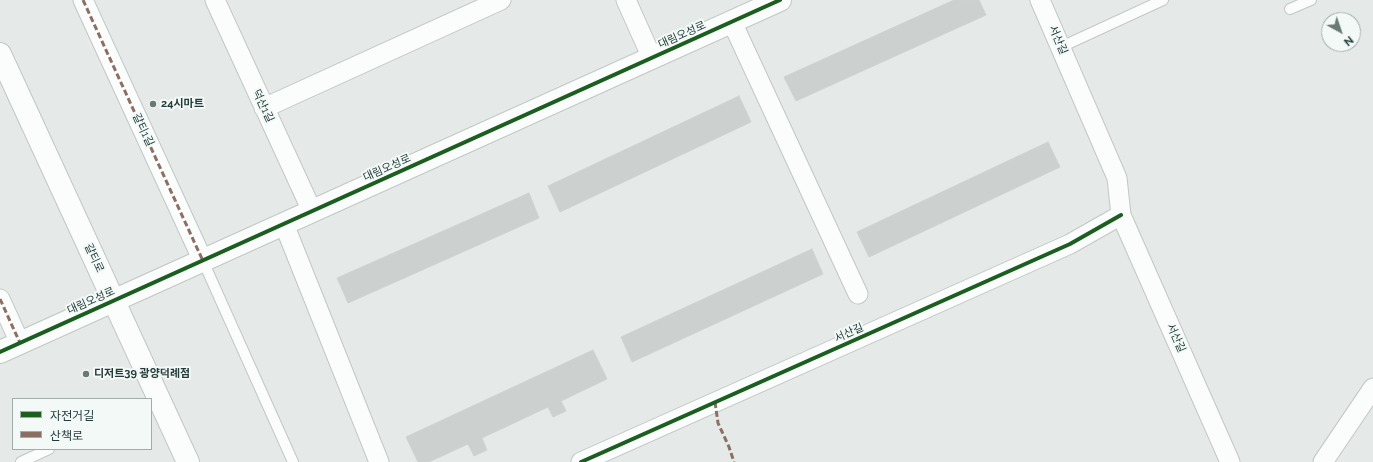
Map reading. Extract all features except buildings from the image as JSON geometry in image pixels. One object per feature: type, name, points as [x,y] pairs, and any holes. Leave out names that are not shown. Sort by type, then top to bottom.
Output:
[{"type":"street","name":"갈티1길","points":[[83,0],[202,261]]},
{"type":"street","name":"덕산1길","points":[[216,0],[312,211]]},
{"type":"street","points":[[264,108],[501,0]]},
{"type":"street","points":[[626,0],[652,58]]},
{"type":"street","name":"대림오성로","points":[[0,352],[780,0]]},
{"type":"street","name":"서산길","points":[[1040,0],[1117,178],[1121,215],[1230,462]]},
{"type":"street","points":[[732,22],[858,294]]},
{"type":"street","name":"갈티로","points":[[0,54],[114,301],[155,401],[188,462]]},
{"type":"street","name":"서산길","points":[[581,462],[1070,244],[1121,215]]},
{"type":"street","points":[[284,224],[379,462]]},
{"type":"street","points":[[0,298],[20,343]]},
{"type":"street","points":[[1323,462],[1373,388]]},
{"type":"lane","points":[[1061,47],[1163,0]]},
{"type":"lane","points":[[1290,9],[1311,0]]},
{"type":"lane","points":[[202,261],[292,462]]},
{"type":"lane","points":[[21,462],[47,450]]},
{"type":"marked path","points":[[83,0],[203,261]]},
{"type":"marked path","points":[[0,299],[20,343]]},
{"type":"marked path","points":[[715,402],[718,423],[734,462]]},
{"type":"cycle path","points":[[0,352],[780,0]]},
{"type":"cycle path","points":[[581,462],[1070,244],[1121,215]]},
{"type":"place","name":"24시마트","points":[[153,104]]},
{"type":"place","name":"디저트39 광양덕례점","points":[[86,374]]}]
